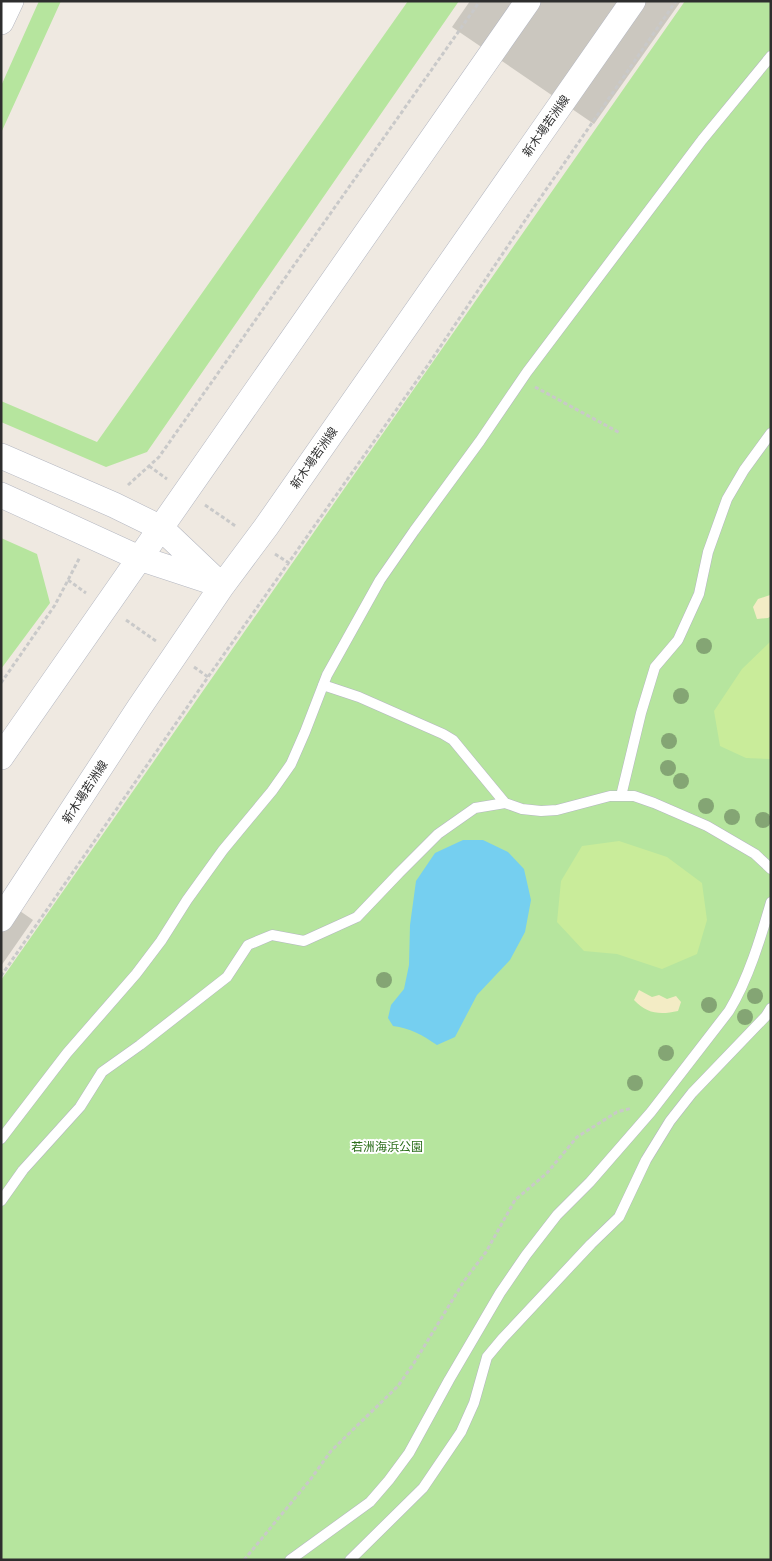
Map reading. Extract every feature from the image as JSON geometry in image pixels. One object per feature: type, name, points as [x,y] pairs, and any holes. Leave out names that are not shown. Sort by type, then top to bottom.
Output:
[{"type":"street","points":[[1,757],[528,1]]},
{"type":"street","name":"新木場若洲線","points":[[1,919],[222,586],[256,541],[633,1]]},
{"type":"street","points":[[1,456],[161,528],[222,586]]},
{"type":"street","points":[[1,495],[139,558],[222,586]]},
{"type":"lane","points":[[1,1139],[67,1053],[136,974],[161,941],[187,900],[223,850],[272,791],[291,764],[306,732],[327,675],[380,580],[522,380],[702,140],[771,56]]},
{"type":"lane","points":[[621,796],[641,713],[655,667],[678,640],[699,594],[708,552],[727,499],[744,470],[771,433]]},
{"type":"lane","points":[[323,686],[359,697],[453,740],[505,803]]},
{"type":"lane","points":[[1,1201],[23,1170],[80,1106],[102,1072],[227,978],[248,945],[272,935],[304,941],[358,917],[438,834],[475,808],[505,803],[522,809],[557,810],[610,796],[634,796],[707,826],[756,854],[771,869]]},
{"type":"lane","points":[[290,1560],[370,1502],[409,1453],[495,1301],[526,1255],[557,1216],[590,1182],[650,1112],[729,1011],[739,994],[771,902]]},
{"type":"lane","points":[[350,1560],[423,1488],[461,1432],[474,1403],[487,1357],[591,1244],[619,1217],[646,1160],[670,1120],[692,1093],[766,1016],[771,1008]]},
{"type":"path","points":[[126,488],[159,457],[480,1]]},
{"type":"path","points":[[1,976],[208,677],[430,362],[676,1]]},
{"type":"path","points":[[522,380],[620,433]]},
{"type":"path","points":[[149,466],[289,563]]},
{"type":"path","points":[[1,683],[56,605],[77,561]]},
{"type":"path","points":[[68,580],[208,677]]},
{"type":"path","points":[[244,1560],[289,1507],[331,1451],[398,1386],[464,1281],[486,1252],[514,1200],[547,1173],[577,1137],[617,1112],[633,1107]]},
{"type":"green space","points":[[39,1],[61,1],[1,133],[1,86]]},
{"type":"green space","points":[[408,1],[459,1],[147,452],[106,467],[1,422],[1,401],[97,442]]},
{"type":"green space","name":"若洲海浜公園","points":[[685,1],[771,1],[771,1560],[1,1560],[1,980]]},
{"type":"green space","points":[[1,538],[37,554],[50,603],[1,669]]},
{"type":"green space","points":[[771,641],[771,759],[746,758],[720,746],[714,711],[742,669]]},
{"type":"green space","points":[[619,841],[667,857],[702,883],[707,920],[697,954],[662,969],[617,954],[584,951],[557,922],[561,881],[582,846]]},
{"type":"sand","points":[[771,584],[771,616],[757,619],[753,607],[758,599],[770,595]]},
{"type":"sand","points":[[639,990],[652,997],[659,995],[667,999],[676,996],[681,1002],[678,1011],[660,1013],[649,1011],[634,1000]]},
{"type":"water","points":[[463,840],[483,840],[508,852],[524,869],[531,900],[525,932],[510,960],[477,995],[455,1037],[437,1045],[416,1032],[393,1026],[388,1018],[391,1005],[404,989],[409,965],[410,925],[416,881],[435,853]]},
{"type":"building","points":[[470,1],[681,1],[594,124],[452,27]]},
{"type":"building","points":[[1,898],[33,920],[1,966]]}]
